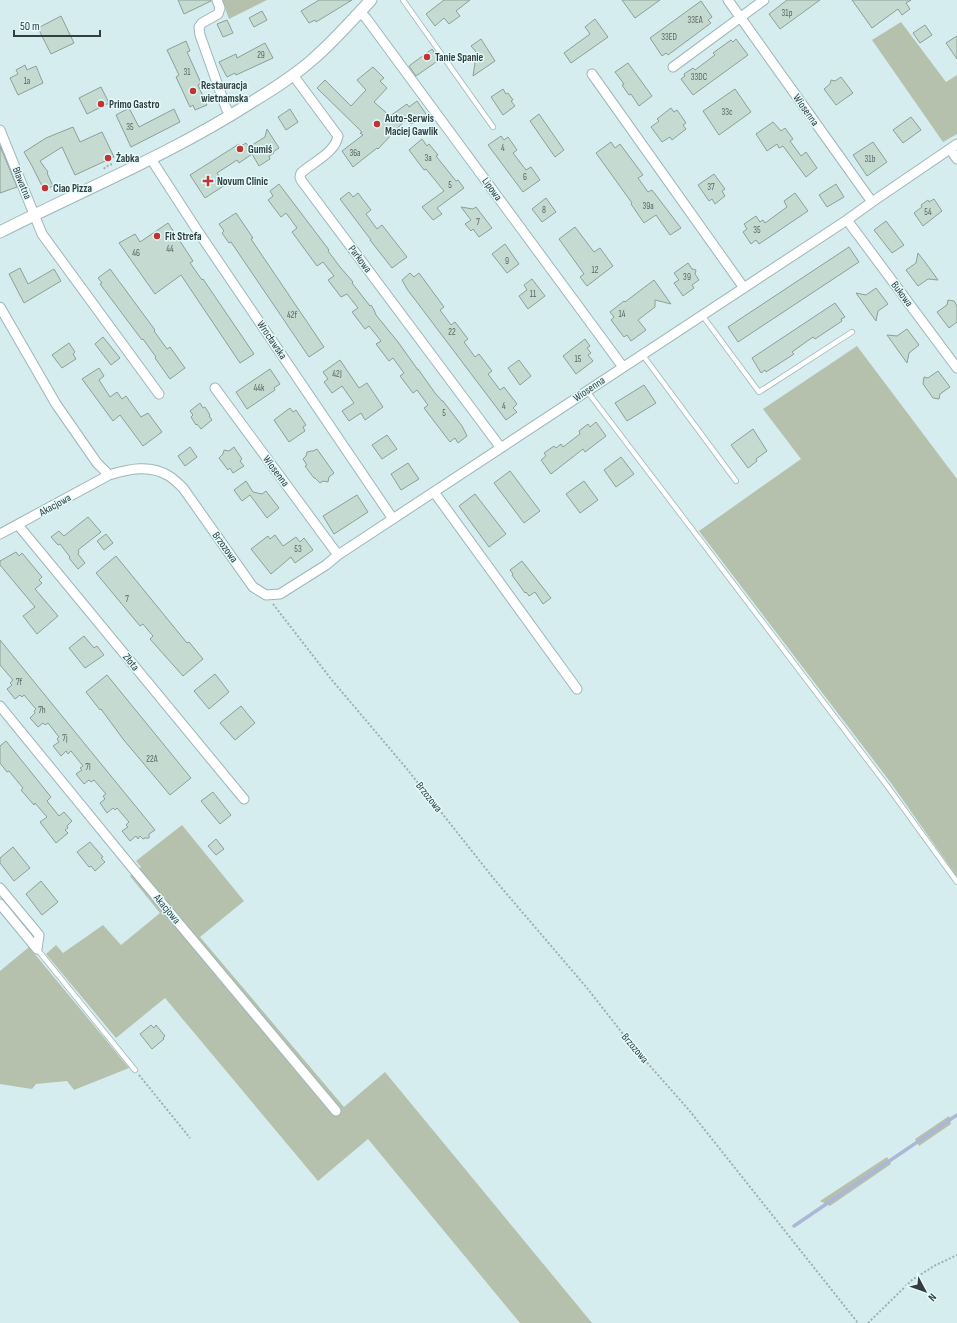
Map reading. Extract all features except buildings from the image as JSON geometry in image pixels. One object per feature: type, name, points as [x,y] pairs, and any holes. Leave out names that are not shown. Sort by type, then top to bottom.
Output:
[{"type":"street","points":[[217,0],[220,8],[218,14],[202,22],[199,27],[200,35],[226,108],[231,116]]},
{"type":"street","points":[[0,232],[151,159],[231,116],[293,75],[311,61],[371,0]]},
{"type":"street","name":"Wiosenna","points":[[728,0],[872,202]]},
{"type":"street","points":[[673,67],[764,0]]},
{"type":"street","name":"Lipowa","points":[[360,12],[623,367]]},
{"type":"street","points":[[592,74],[744,288]]},
{"type":"street","name":"Parkowa","points":[[293,75],[338,136],[337,143],[332,148],[301,173],[301,180],[501,448]]},
{"type":"street","name":"Bławatna","points":[[0,130],[34,215]]},
{"type":"street","points":[[953,146],[957,159]]},
{"type":"street","name":"Wiosenna","points":[[266,596],[280,594],[326,565],[338,555],[642,354],[848,220],[953,146]]},
{"type":"street","name":"Wrocławska","points":[[151,159],[197,230],[393,520]]},
{"type":"street","points":[[34,215],[42,234],[159,394]]},
{"type":"street","name":"Bukowa","points":[[848,220],[957,368]]},
{"type":"street","points":[[0,307],[56,404],[97,463],[109,475]]},
{"type":"street","name":"Wiosenna","points":[[215,388],[338,555]]},
{"type":"street","name":"Brzozowa","points":[[109,475],[128,469],[142,468],[159,471],[170,476],[183,488],[253,587],[266,596]]},
{"type":"street","name":"Akacjowa","points":[[0,534],[109,475]]},
{"type":"street","points":[[434,492],[577,689]]},
{"type":"street","name":"Złota","points":[[18,525],[244,799]]},
{"type":"street","name":"Akacjowa","points":[[0,706],[130,865],[336,1111]]},
{"type":"street","points":[[0,888],[39,934],[37,949]]},
{"type":"street","points":[[0,904],[37,949]]},
{"type":"lane","points":[[403,0],[493,126]]},
{"type":"lane","points":[[702,315],[759,392],[852,332]]},
{"type":"lane","points":[[642,354],[736,481]]},
{"type":"lane","points":[[587,391],[888,787],[957,882]]},
{"type":"lane","points":[[37,949],[135,1070]]},
{"type":"path","points":[[102,172],[105,167],[112,164]]},
{"type":"path","name":"Brzozowa","points":[[266,596],[331,679],[407,769],[494,879],[587,988],[634,1048],[689,1110],[858,1323]]},
{"type":"path","points":[[135,1070],[190,1138]]},
{"type":"path","points":[[868,1323],[912,1280],[934,1266],[957,1255]]},
{"type":"green space","points":[[222,0],[267,0],[229,19]]},
{"type":"green space","points":[[901,22],[946,82],[957,75],[957,134],[943,142],[872,40]]},
{"type":"green space","points":[[857,346],[957,479],[957,877],[891,783],[699,531],[801,459],[763,409]]},
{"type":"green space","points":[[182,825],[244,901],[200,937],[344,1107],[385,1072],[592,1323],[520,1323],[368,1139],[318,1181],[165,998],[116,1038],[46,954],[56,945],[63,953],[103,925],[121,945],[160,913],[130,876],[141,867],[136,861]]},
{"type":"green space","points":[[29,947],[129,1068],[74,1090],[67,1081],[36,1084],[32,1089],[0,1084],[0,971]]},
{"type":"green space","points":[[949,1116],[951,1124],[919,1146],[915,1139]]},
{"type":"green space","points":[[887,1157],[891,1164],[830,1206],[820,1201]]},
{"type":"waterway","points":[[794,1226],[957,1115]]},
{"type":"place","name":"Tanie Spanie","points":[[427,57]]},
{"type":"place","name":"Restauracja wietnamska","points":[[193,91]]},
{"type":"place","name":"Primo Gastro","points":[[101,104]]},
{"type":"place","name":"Auto-Serwis Maciej Gawlik","points":[[377,124]]},
{"type":"place","name":"Gumiś","points":[[240,149]]},
{"type":"place","name":"Żabka","points":[[108,158]]},
{"type":"place","name":"Novum Clinic","points":[[208,181]]},
{"type":"place","name":"Ciao Pizza","points":[[45,188]]},
{"type":"place","name":"Fit Strefa","points":[[157,236]]}]
